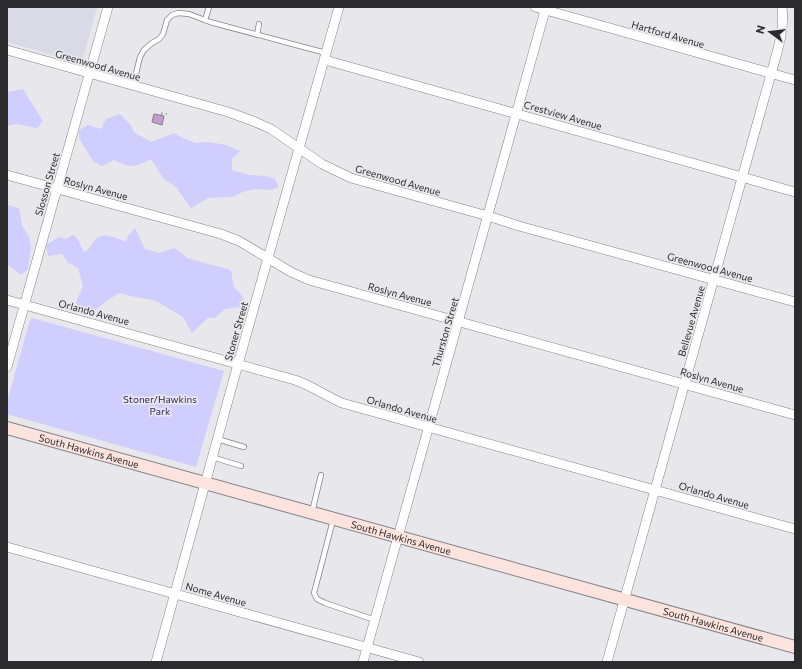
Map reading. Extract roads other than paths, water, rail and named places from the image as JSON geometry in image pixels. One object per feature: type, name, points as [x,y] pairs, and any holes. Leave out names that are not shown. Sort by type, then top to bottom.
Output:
[{"type":"street","name":"Slosson Street","points":[[7,368],[108,7]]},
{"type":"street","name":"Stoner Street","points":[[156,662],[217,439],[339,7]]},
{"type":"street","name":"Hartford Avenue","points":[[535,7],[546,8],[577,20],[795,80]]},
{"type":"street","name":"Bellevue Avenue","points":[[607,662],[771,74],[781,36],[782,7]]},
{"type":"street","name":"Thurston Street","points":[[363,662],[546,8]]},
{"type":"street","name":"Greenwood Avenue","points":[[7,50],[228,112],[253,121],[271,129],[322,164],[351,178],[795,302]]},
{"type":"street","name":"Crestview Avenue","points":[[326,57],[517,114],[795,192]]},
{"type":"street","name":"Roslyn Avenue","points":[[7,175],[221,234],[240,241],[291,272],[309,280],[795,415]]},
{"type":"street","name":"Orlando Avenue","points":[[7,300],[295,380],[307,384],[330,398],[342,403],[795,530]]},
{"type":"street","name":"South Hawkins Avenue","points":[[7,428],[397,538],[795,647]]},
{"type":"street","name":"Nome Avenue","points":[[7,547],[419,662]]},
{"type":"lane","points":[[205,20],[209,7]]},
{"type":"lane","points":[[133,86],[140,57],[144,50],[159,39],[163,34],[167,20],[172,15],[178,13],[189,14],[326,57]]},
{"type":"lane","points":[[257,35],[259,24]]},
{"type":"lane","points":[[217,439],[244,447]]},
{"type":"lane","points":[[212,457],[241,466]]},
{"type":"lane","points":[[312,514],[320,475]]},
{"type":"lane","points":[[333,520],[314,593],[317,599],[325,603],[375,620]]},
{"type":"park label","name":"Stoner/Hawkins Park","points":[[160,404]]}]
